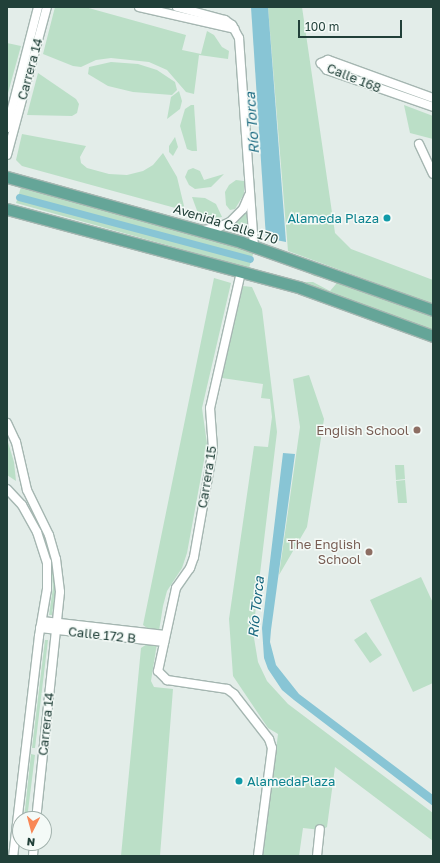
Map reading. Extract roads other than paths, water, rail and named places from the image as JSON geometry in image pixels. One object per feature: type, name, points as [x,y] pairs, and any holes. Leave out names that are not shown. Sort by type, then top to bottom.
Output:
[{"type":"main road","name":"Avenida Calle 170","points":[[7,177],[202,230],[433,310]]},
{"type":"main road","points":[[7,208],[318,293],[433,336]]},
{"type":"street","name":"Carrera 14","points":[[7,128],[38,7]]},
{"type":"street","name":"Carrera 14","points":[[7,155],[47,7]]},
{"type":"street","points":[[139,7],[235,29]]},
{"type":"street","points":[[177,7],[221,18],[235,29],[240,41],[254,247]]},
{"type":"street","name":"Calle 168","points":[[433,98],[328,60],[321,63],[327,70],[433,107]]},
{"type":"street","points":[[418,144],[433,174]]},
{"type":"street","points":[[202,230],[217,228],[235,218],[246,204],[251,186]]},
{"type":"street","name":"Carrera 15","points":[[241,272],[210,408],[213,449],[194,558],[190,568],[176,588],[158,671],[162,677],[227,689],[234,694],[269,740],[272,748],[258,856]]},
{"type":"street","points":[[7,423],[16,442],[27,490],[27,513]]},
{"type":"street","points":[[7,489],[27,513],[38,532],[47,562],[47,589],[41,624],[13,856]]},
{"type":"street","name":"Carrera 14","points":[[27,490],[50,535],[56,559],[60,592],[37,811]]},
{"type":"street","name":"Calle 172 B","points":[[41,624],[164,638]]},
{"type":"street","points":[[317,856],[320,829]]},
{"type":"water","points":[[251,7],[268,7],[286,242],[266,238]]},
{"type":"water","points":[[283,453],[295,454],[271,630],[270,642],[276,665],[299,694],[433,795],[433,806],[294,700],[282,690],[268,669],[264,658],[262,628]]},
{"type":"waterway","points":[[19,197],[250,259]]},
{"type":"place","name":"Alameda Plaza","points":[[387,218]]},
{"type":"place","name":"English School","points":[[417,430]]},
{"type":"place","name":"The English School","points":[[369,552]]},
{"type":"place","name":"AlamedaPlaza","points":[[239,781]]},
{"type":"water label","name":"Río Torca","points":[[252,123]]},
{"type":"water label","name":"Río Torca","points":[[256,607]]}]
